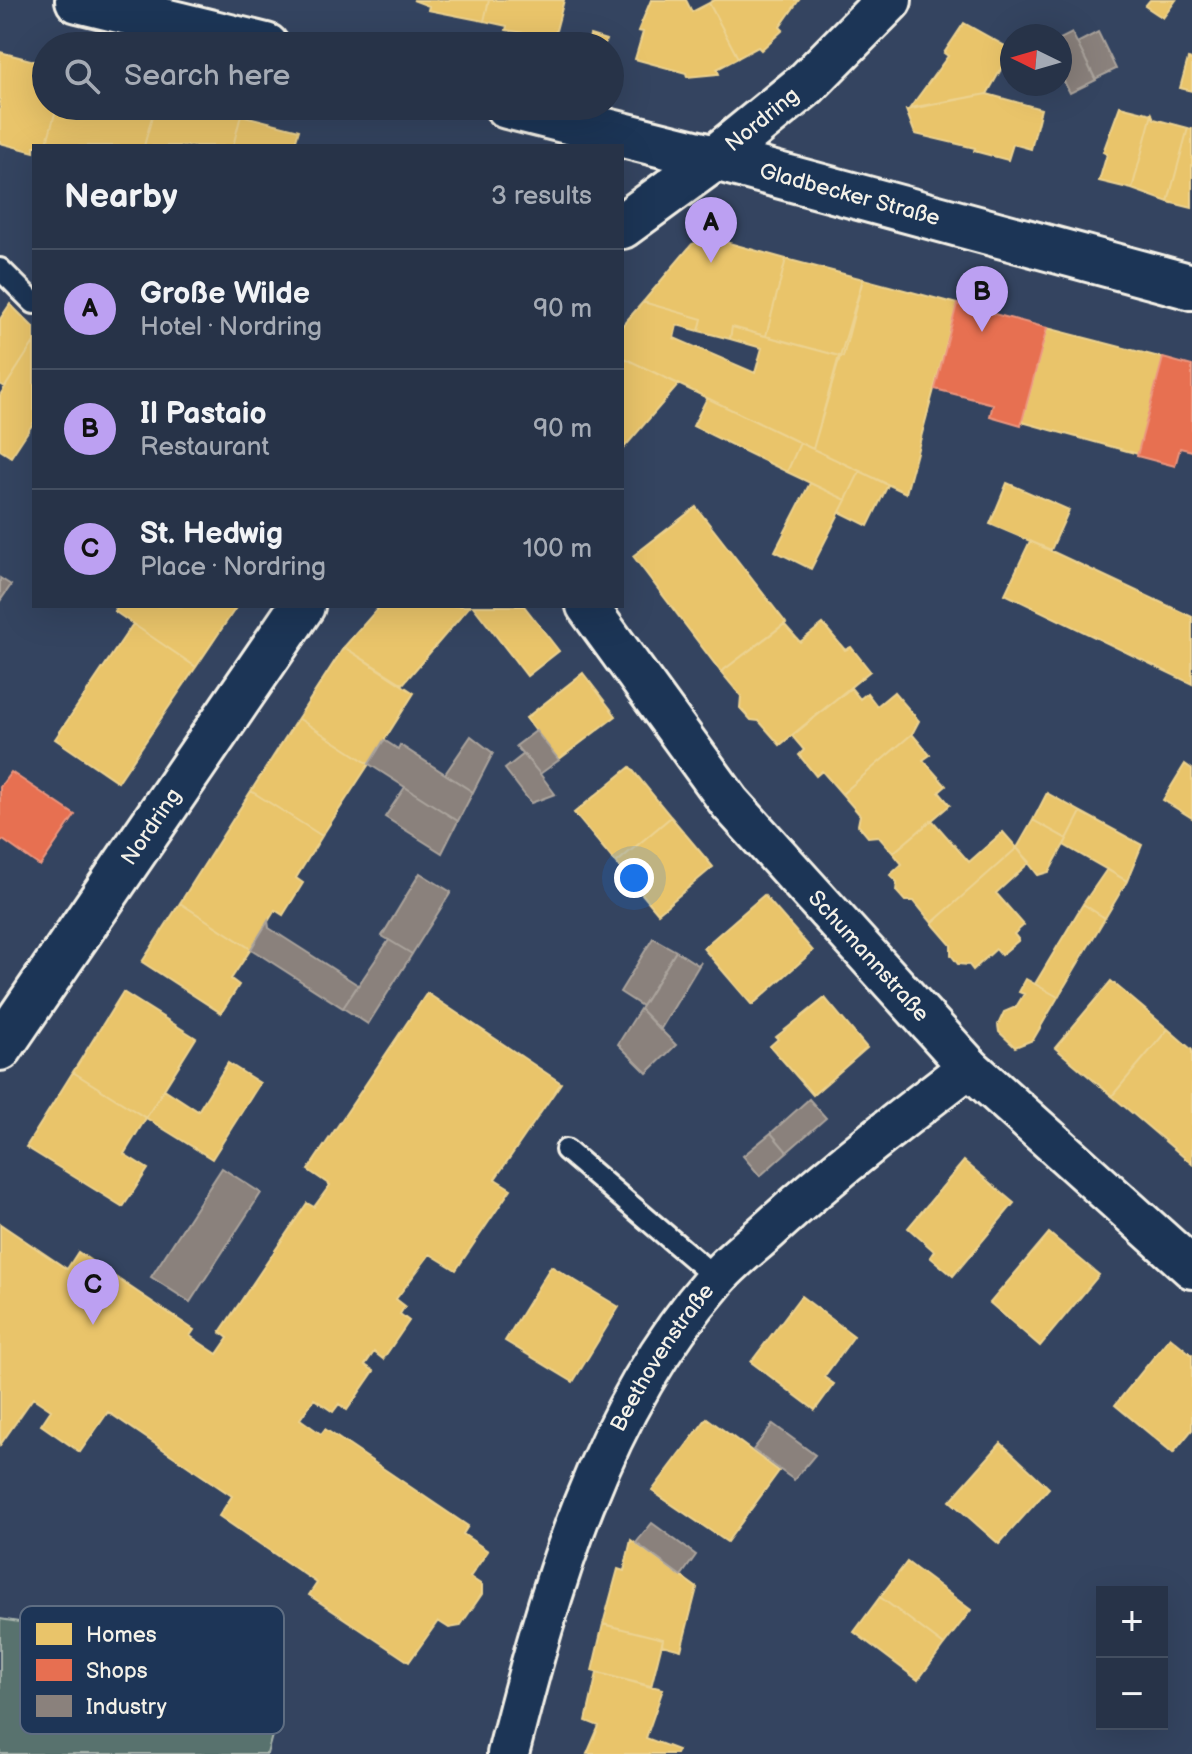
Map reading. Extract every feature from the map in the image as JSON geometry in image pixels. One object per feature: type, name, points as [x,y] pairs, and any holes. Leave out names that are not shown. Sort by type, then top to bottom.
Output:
[{"type":"main road","points":[[78,0],[209,32]]},
{"type":"main road","name":"Nordring","points":[[624,225],[715,158],[807,83],[889,0]]},
{"type":"main road","name":"Gladbecker Straße","points":[[563,120],[1192,287]]},
{"type":"main road","name":"Nordring","points":[[1,1043],[301,608]]},
{"type":"street","name":"Schumannstraße","points":[[588,608],[730,803],[969,1067],[1192,1268]]},
{"type":"street","name":"Beethovenstraße","points":[[508,1754],[582,1504],[625,1408],[670,1335],[716,1278],[839,1166],[969,1067]]},
{"type":"lane","points":[[0,269],[32,301]]},
{"type":"lane","points":[[566,1150],[716,1278]]},
{"type":"green space","points":[[0,1619],[20,1622],[20,1734],[272,1734],[267,1754],[0,1754]]},
{"type":"building: Homes","points":[[413,0],[489,0],[484,21],[428,10],[429,6]]},
{"type":"building: Homes","points":[[489,0],[564,0],[556,32],[518,32],[484,21]]},
{"type":"building: Homes","points":[[651,0],[686,0],[692,12],[709,3],[738,58],[717,69],[719,74],[687,77],[686,73],[635,59],[643,32],[638,31]]},
{"type":"building: Homes","points":[[714,0],[799,0],[780,27],[783,30],[761,50],[758,47],[738,58],[709,3]]},
{"type":"building: Homes","points":[[1150,0],[1176,0],[1163,18],[1145,6]]},
{"type":"building: Homes","points":[[964,23],[1000,43],[1000,71],[987,94],[910,108],[948,56],[944,53]]},
{"type":"building: Homes","points":[[0,52],[32,60],[32,120],[53,120],[47,144],[32,144],[32,151],[0,143]]},
{"type":"building: Homes","points":[[1188,59],[1192,60],[1192,91],[1180,88]]},
{"type":"building: Homes","points":[[987,94],[1041,109],[1031,149],[1013,144],[1008,160],[974,151],[975,148],[915,134],[906,110]]},
{"type":"building: Homes","points":[[1120,106],[1152,114],[1132,189],[1099,181],[1107,154],[1103,152]]},
{"type":"building: Homes","points":[[1152,114],[1154,119],[1188,128],[1168,202],[1132,189]]},
{"type":"building: Homes","points":[[53,120],[151,120],[145,144],[47,144]]},
{"type":"building: Homes","points":[[151,120],[240,120],[234,144],[145,144]]},
{"type":"building: Homes","points":[[240,120],[260,120],[299,130],[295,144],[234,144]]},
{"type":"building: Homes","points":[[1188,128],[1192,129],[1192,208],[1168,202]]},
{"type":"building: Homes","points":[[711,238],[786,259],[766,336],[732,327],[730,339],[699,331],[702,319],[643,302],[692,244]]},
{"type":"building: Homes","points":[[786,259],[863,279],[843,357],[766,336]]},
{"type":"building: Homes","points":[[863,279],[957,304],[906,493],[813,449]]},
{"type":"building: Homes","points":[[643,302],[702,319],[699,331],[677,325],[674,338],[755,373],[762,348],[730,339],[732,327],[839,356],[813,449],[624,358],[624,324]]},
{"type":"building: Homes","points":[[10,304],[32,326],[32,345],[5,387],[0,384],[0,319]]},
{"type":"building: Homes","points":[[1047,328],[1163,358],[1138,454],[1022,422]]},
{"type":"building: Homes","points":[[32,345],[32,425],[11,457],[0,450],[0,395]]},
{"type":"building: Homes","points":[[624,358],[679,384],[624,448]]},
{"type":"building: Homes","points":[[707,398],[800,443],[787,472],[693,426]]},
{"type":"building: Homes","points":[[800,443],[860,471],[846,500],[787,472]]},
{"type":"building: Homes","points":[[860,471],[888,485],[868,526],[840,512]]},
{"type":"building: Homes","points":[[810,483],[846,500],[811,569],[775,551]]},
{"type":"building: Homes","points":[[1007,483],[1069,510],[1051,550],[990,524]]},
{"type":"building: Homes","points":[[696,507],[786,623],[721,672],[633,556]]},
{"type":"building: Homes","points":[[1030,541],[1192,617],[1192,684],[1005,594]]},
{"type":"building: Homes","points":[[116,608],[236,608],[196,667],[114,611]]},
{"type":"building: Homes","points":[[378,608],[468,608],[403,684],[344,647]]},
{"type":"building: Homes","points":[[475,608],[526,608],[559,651],[527,676]]},
{"type":"building: Homes","points":[[133,624],[196,667],[118,782],[55,739]]},
{"type":"building: Homes","points":[[784,624],[800,642],[823,624],[845,650],[851,647],[870,671],[780,745],[759,721],[751,720],[740,708],[741,696],[721,672]]},
{"type":"building: Homes","points":[[344,647],[414,693],[369,764],[298,718]]},
{"type":"building: Homes","points":[[583,673],[616,716],[558,760],[526,718]]},
{"type":"building: Homes","points":[[851,688],[860,699],[867,693],[877,706],[894,692],[919,721],[912,734],[842,794],[822,771],[816,776],[799,755],[804,750],[792,736]]},
{"type":"building: Homes","points":[[298,718],[369,764],[322,836],[251,791]]},
{"type":"building: Homes","points":[[912,734],[930,755],[923,760],[946,786],[939,792],[950,805],[893,853],[878,836],[868,837],[858,825],[860,815],[842,794]]},
{"type":"building: Homes","points":[[1185,764],[1192,769],[1192,818],[1163,800]]},
{"type":"building: Homes","points":[[630,767],[671,817],[616,863],[574,813]]},
{"type":"building: Homes","points":[[251,791],[322,836],[296,878],[303,883],[283,915],[275,910],[251,949],[180,903]]},
{"type":"building: Homes","points":[[1047,793],[1081,812],[1067,839],[1033,820]]},
{"type":"building: Homes","points":[[1081,812],[1142,845],[1127,881],[1064,845]]},
{"type":"building: Homes","points":[[671,817],[713,867],[658,913],[616,863]]},
{"type":"building: Homes","points":[[932,820],[969,862],[1003,832],[1017,848],[932,923],[914,901],[905,901],[896,891],[897,882],[890,875],[902,864],[893,853]]},
{"type":"building: Homes","points":[[1033,820],[1067,839],[1049,872],[1038,875],[1017,848]]},
{"type":"building: Homes","points":[[1017,848],[1030,862],[996,893],[1024,925],[1014,934],[1019,940],[1001,955],[996,949],[973,970],[969,965],[958,964],[951,955],[951,945],[932,923]]},
{"type":"building: Homes","points":[[1107,869],[1127,881],[1105,918],[1083,904]]},
{"type":"building: Homes","points":[[764,895],[813,951],[752,1005],[703,948]]},
{"type":"building: Homes","points":[[180,903],[251,949],[231,979],[239,985],[221,1013],[142,962]]},
{"type":"building: Homes","points":[[1083,904],[1105,918],[1058,997],[1035,984]]},
{"type":"building: Homes","points":[[1026,979],[1058,997],[1033,1040],[1015,1047],[999,1032],[998,1025],[1004,1012],[1016,1007],[1024,994],[1019,992]]},
{"type":"building: Homes","points":[[1111,981],[1168,1029],[1112,1096],[1055,1048]]},
{"type":"building: Homes","points":[[123,992],[196,1038],[146,1118],[73,1072]]},
{"type":"building: Homes","points":[[427,993],[561,1083],[495,1179],[511,1189],[456,1270],[430,1254],[396,1299],[405,1306],[400,1314],[409,1321],[383,1359],[374,1352],[365,1365],[374,1371],[347,1410],[339,1404],[333,1412],[314,1399],[300,1419],[321,1434],[325,1429],[468,1526],[463,1534],[488,1551],[470,1577],[482,1585],[482,1594],[460,1626],[449,1628],[438,1621],[409,1662],[309,1595],[317,1583],[219,1516],[232,1496],[108,1412],[80,1452],[41,1425],[51,1410],[33,1398],[0,1445],[0,1224],[67,1269],[78,1252],[194,1330],[190,1336],[217,1354],[228,1338],[220,1332],[307,1203],[314,1207],[330,1185],[308,1170]]},
{"type":"building: Homes","points":[[825,998],[867,1048],[813,1095],[770,1046],[778,1039],[776,1037]]},
{"type":"building: Homes","points":[[1168,1029],[1192,1050],[1192,1164],[1112,1096]]},
{"type":"building: Homes","points":[[228,1063],[260,1083],[212,1159],[146,1118],[164,1089],[198,1111]]},
{"type":"building: Homes","points":[[73,1072],[146,1118],[124,1154],[148,1169],[123,1207],[26,1147]]},
{"type":"building: Homes","points":[[964,1161],[1014,1203],[953,1276],[930,1257],[934,1251],[908,1228]]},
{"type":"building: Homes","points":[[1049,1233],[1099,1275],[1040,1346],[990,1303]]},
{"type":"building: Homes","points":[[551,1266],[619,1307],[573,1382],[505,1341]]},
{"type":"building: Homes","points":[[801,1296],[854,1336],[824,1377],[834,1384],[815,1410],[751,1362]]},
{"type":"building: Homes","points":[[1170,1337],[1192,1355],[1192,1430],[1173,1453],[1115,1405]]},
{"type":"building: Homes","points":[[707,1418],[779,1471],[727,1542],[652,1491]]},
{"type":"building: Homes","points":[[1001,1443],[1049,1488],[999,1544],[950,1501]]},
{"type":"building: Homes","points":[[631,1540],[697,1588],[681,1650],[662,1645],[663,1639],[603,1624],[618,1569],[624,1571]]},
{"type":"building: Homes","points":[[907,1562],[971,1610],[944,1645],[880,1597]]},
{"type":"building: Homes","points":[[880,1597],[944,1645],[918,1680],[854,1632]]},
{"type":"building: Homes","points":[[603,1624],[663,1639],[651,1687],[592,1671]]},
{"type":"building: Homes","points":[[597,1673],[663,1689],[646,1738],[678,1750],[676,1754],[587,1754],[599,1726],[586,1721]]},
{"type":"building: Shops","points":[[957,304],[1047,328],[1021,425],[990,416],[993,404],[935,389]]},
{"type":"building: Shops","points":[[1163,358],[1192,366],[1192,451],[1180,448],[1175,466],[1137,456]]},
{"type":"building: Shops","points":[[11,772],[75,815],[40,866],[3,840],[0,843],[0,787]]},
{"type":"building: Industry","points":[[1098,32],[1116,69],[1095,79],[1077,43]]},
{"type":"building: Industry","points":[[1072,33],[1096,80],[1072,92]]},
{"type":"building: Industry","points":[[0,578],[11,585],[0,601]]},
{"type":"building: Industry","points":[[536,731],[559,760],[540,774],[516,746]]},
{"type":"building: Industry","points":[[471,736],[493,753],[473,792],[445,774]]},
{"type":"building: Industry","points":[[384,740],[398,749],[400,745],[473,792],[458,821],[369,764]]},
{"type":"building: Industry","points":[[524,754],[555,794],[531,803],[505,769]]},
{"type":"building: Industry","points":[[405,787],[458,821],[442,853],[385,817]]},
{"type":"building: Industry","points":[[420,873],[451,892],[412,954],[382,936]]},
{"type":"building: Industry","points":[[268,921],[269,928],[358,985],[343,1008],[251,949]]},
{"type":"building: Industry","points":[[653,938],[676,951],[642,1006],[620,992]]},
{"type":"building: Industry","points":[[389,940],[412,954],[368,1024],[343,1008]]},
{"type":"building: Industry","points":[[676,951],[698,965],[701,962],[660,1030],[640,1009]]},
{"type":"building: Industry","points":[[640,1009],[676,1045],[647,1073],[618,1044]]},
{"type":"building: Industry","points":[[809,1099],[826,1118],[787,1152],[771,1133]]},
{"type":"building: Industry","points":[[771,1133],[787,1152],[760,1176],[743,1156]]},
{"type":"building: Industry","points":[[222,1168],[261,1193],[190,1302],[151,1277]]},
{"type":"building: Industry","points":[[773,1424],[815,1455],[794,1480],[753,1450]]},
{"type":"building: Industry","points":[[652,1523],[696,1555],[681,1576],[636,1543]]},
{"type":"place","name":"Große Wilde","points":[[711,263]]},
{"type":"place","name":"Il Pastaio","points":[[982,332]]},
{"type":"place","name":"St. Hedwig","points":[[93,1325]]}]
